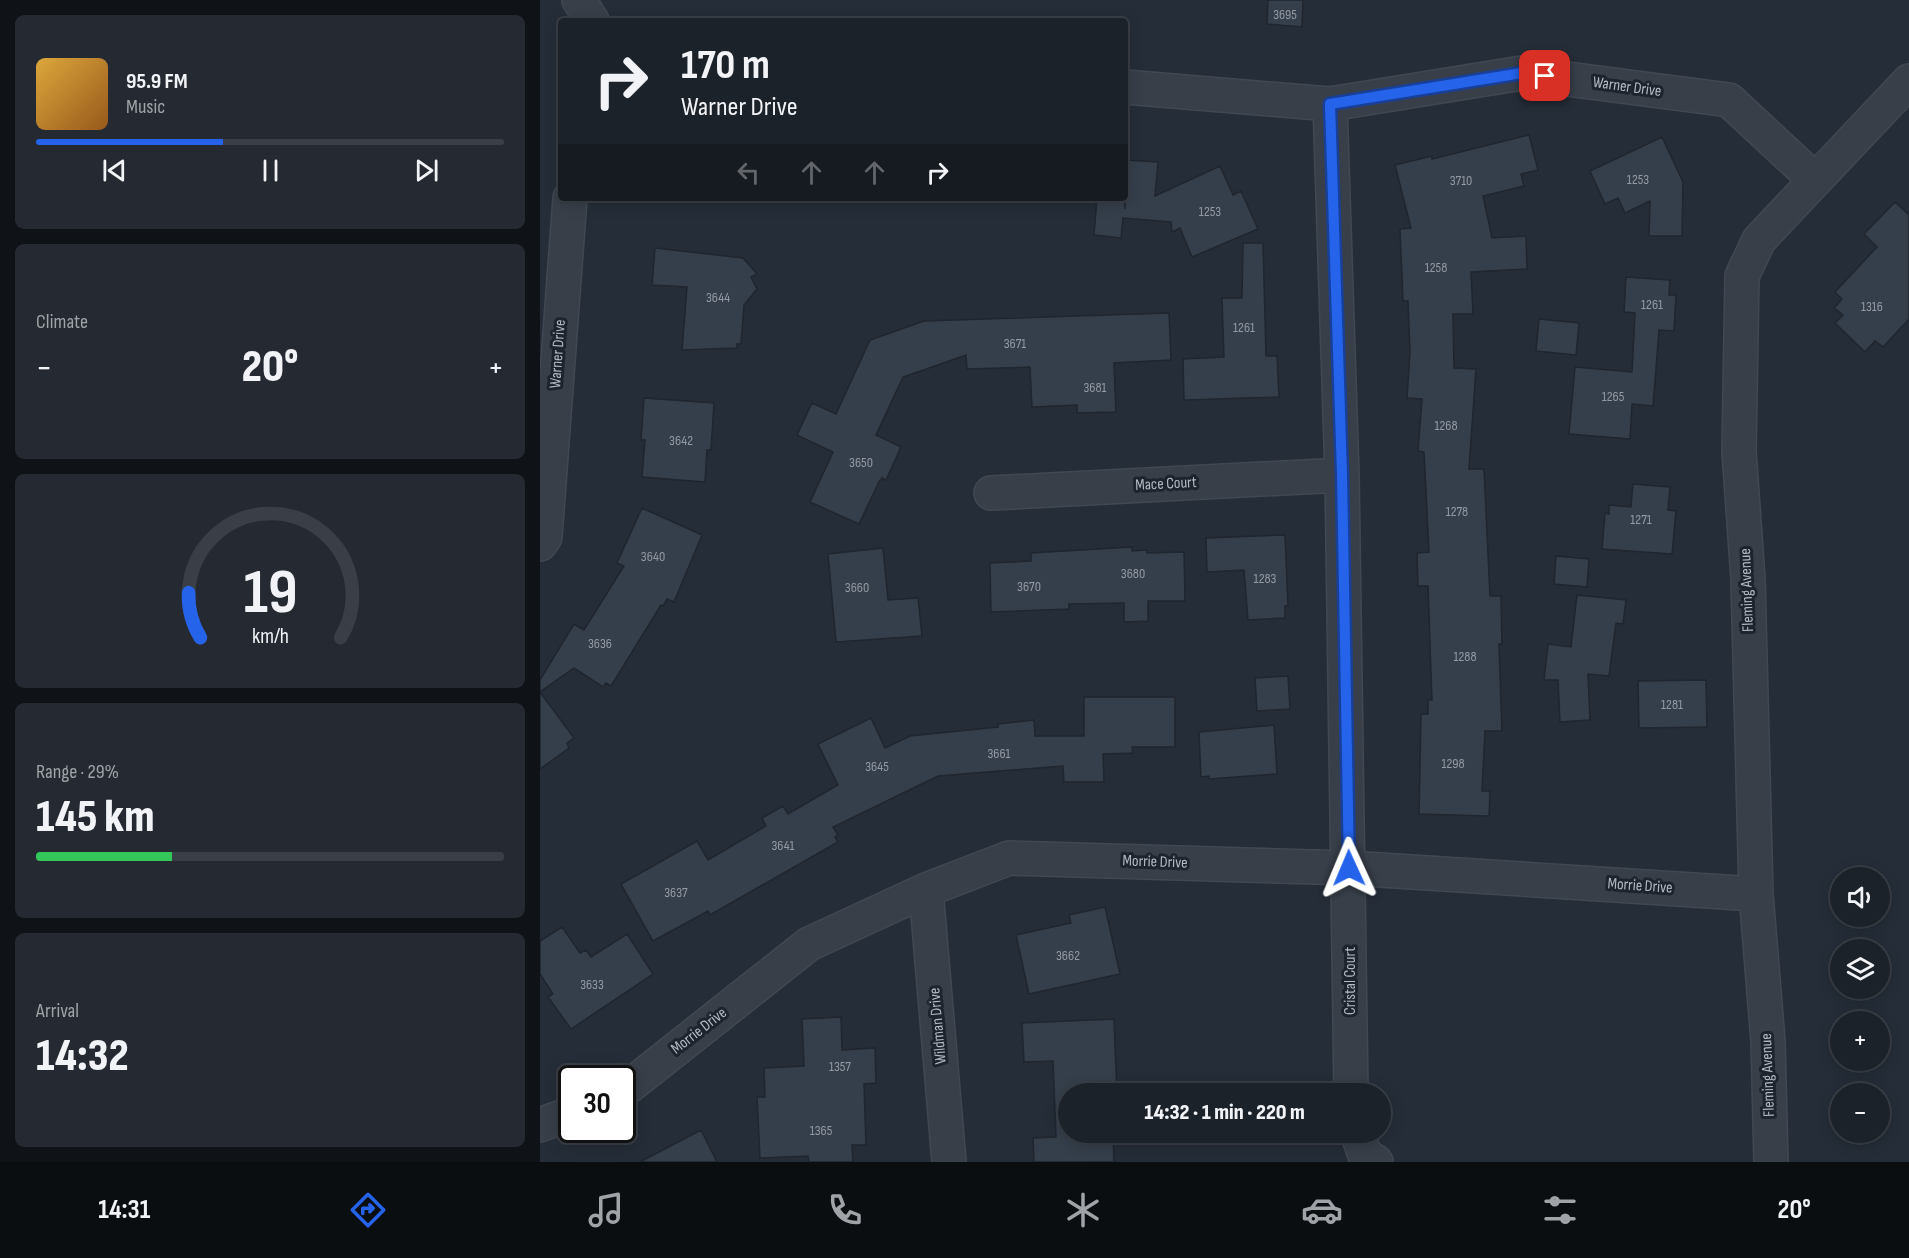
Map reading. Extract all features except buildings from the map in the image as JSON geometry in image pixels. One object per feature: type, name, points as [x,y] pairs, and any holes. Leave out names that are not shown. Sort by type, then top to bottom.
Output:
[{"type":"street","points":[[579,0],[590,18]]},
{"type":"street","name":"Warner Drive","points":[[1128,87],[1330,104],[1522,73],[1730,100],[1814,179]]},
{"type":"street","name":"Fleming Avenue","points":[[1771,1162],[1768,1041],[1756,894],[1748,579],[1739,451],[1742,276],[1759,240],[1814,179],[1909,81]]},
{"type":"street","name":"Cristal Court","points":[[1330,104],[1342,474],[1351,1083]]},
{"type":"street","name":"Warner Drive","points":[[540,544],[545,537],[570,201]]},
{"type":"street","name":"Mace Court","points":[[991,493],[1342,474]]},
{"type":"street","name":"Morrie Drive","points":[[636,1081],[809,944],[926,890],[1009,858],[1349,868],[1756,894]]},
{"type":"street","name":"Wildman Drive","points":[[926,890],[949,1162]]},
{"type":"street","points":[[540,1125],[558,1118]]},
{"type":"street","points":[[1361,1143],[1365,1155],[1376,1162]]},
{"type":"route","points":[[1349,868],[1342,474],[1330,104],[1522,73],[1545,76]]}]
